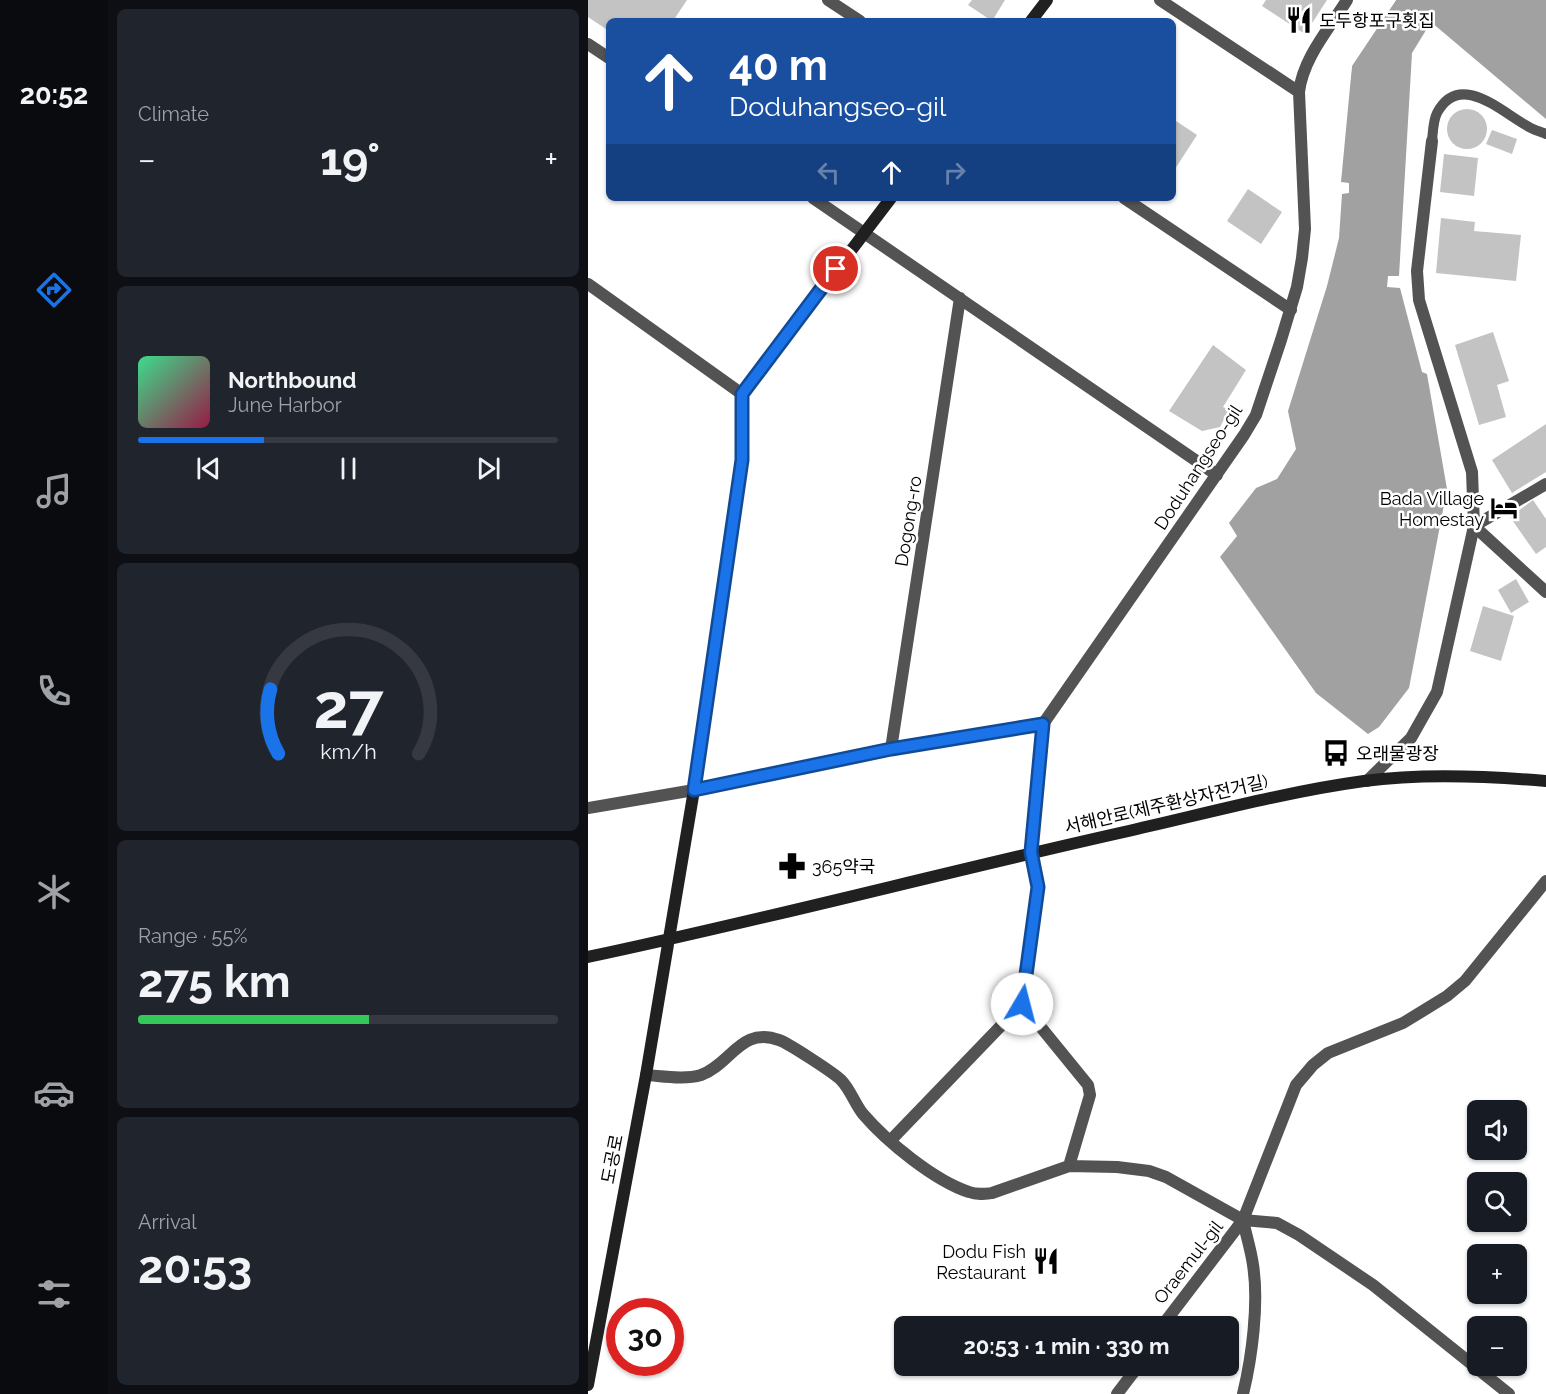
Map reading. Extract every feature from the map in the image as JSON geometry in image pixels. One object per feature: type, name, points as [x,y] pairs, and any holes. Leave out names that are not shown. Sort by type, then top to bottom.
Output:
[{"type":"street","points":[[828,0],[855,18]]},
{"type":"street","points":[[1032,18],[1047,0]]},
{"type":"street","points":[[1160,0],[1299,92]]},
{"type":"street","name":"Doduhangseo-gil","points":[[1022,1004],[1038,887],[1031,852],[1043,724],[1217,475],[1256,415],[1291,310],[1302,258],[1305,229],[1299,92],[1301,77],[1308,61],[1347,0]]},
{"type":"street","points":[[588,44],[606,56]]},
{"type":"street","points":[[1367,781],[1411,738],[1437,692],[1474,526],[1472,472],[1419,300],[1417,271],[1431,141]]},
{"type":"street","points":[[817,201],[1217,475]]},
{"type":"street","points":[[670,940],[742,460],[742,394],[889,201]]},
{"type":"street","points":[[1128,201],[1291,310]]},
{"type":"street","points":[[588,284],[742,394]]},
{"type":"street","name":"Dogong-ro","points":[[891,749],[960,298]]},
{"type":"street","points":[[1474,526],[1546,484]]},
{"type":"street","points":[[1474,526],[1546,592]]},
{"type":"street","points":[[588,808],[694,790],[891,749],[1043,724]]},
{"type":"street","name":"서해안로(제주환상자전거길)","points":[[588,957],[670,940],[1031,852],[1314,789],[1367,781],[1427,777],[1501,777],[1546,781]]},
{"type":"street","name":"Oraemul-gil","points":[[1170,1316],[1243,1220],[1296,1085],[1313,1065],[1328,1053],[1402,1023],[1447,996],[1465,981],[1546,881]]},
{"type":"street","name":"도공로","points":[[588,1385],[670,940]]},
{"type":"street","points":[[890,1141],[1022,1004],[1088,1085],[1090,1095],[1069,1166]]},
{"type":"street","points":[[646,1075],[699,1076],[711,1070],[740,1044],[752,1038],[765,1036],[781,1040],[840,1080],[863,1113],[890,1141],[945,1181],[970,1193],[992,1192],[1069,1166],[1117,1167],[1149,1171],[1166,1177],[1243,1220],[1277,1223],[1299,1235],[1373,1285],[1509,1394]]},
{"type":"street","points":[[1243,1220],[1253,1267],[1254,1299],[1251,1354],[1243,1394]]},
{"type":"street","points":[[1117,1394],[1131,1376]]},
{"type":"lane","points":[[1431,141],[1436,115],[1446,100],[1463,94],[1481,97],[1502,108],[1532,129],[1546,134]]},
{"type":"shaded area","points":[[1396,0],[1546,0],[1546,119],[1431,22],[1412,53],[1399,276],[1388,276],[1387,287],[1400,288],[1422,372],[1427,374],[1447,489],[1409,688],[1379,727],[1368,734],[1316,693],[1220,557],[1237,536],[1229,523],[1256,488],[1277,479],[1296,449],[1288,411],[1327,286],[1339,238],[1342,194],[1349,193],[1349,183],[1341,182],[1352,66]]},
{"type":"pier","points":[[1392,0],[1396,0],[1352,65],[1348,96],[1345,95],[1349,64]]},
{"type":"building","points":[[588,0],[687,0],[675,18],[606,18],[606,29],[588,17]]},
{"type":"building","points":[[972,0],[1005,0],[994,18],[988,18],[968,5]]},
{"type":"building","name":"도두항포구횟집","points":[[1266,0],[1327,0],[1305,34],[1262,6]]},
{"type":"building","points":[[1467,109],[1481,115],[1487,129],[1481,143],[1467,149],[1453,143],[1447,129],[1453,115]]},
{"type":"building","points":[[1176,121],[1197,135],[1176,167]]},
{"type":"building","points":[[1492,130],[1517,139],[1512,154],[1486,144]]},
{"type":"building","points":[[1444,154],[1478,158],[1474,196],[1440,192]]},
{"type":"building","points":[[1248,189],[1282,212],[1261,244],[1227,221]]},
{"type":"building","points":[[1441,218],[1475,222],[1474,231],[1521,235],[1516,281],[1436,273]]},
{"type":"building","points":[[1493,332],[1509,381],[1497,385],[1506,417],[1479,425],[1455,345]]},
{"type":"building","points":[[1213,345],[1246,370],[1223,407],[1229,410],[1220,427],[1202,431],[1169,411]]},
{"type":"building","points":[[1546,424],[1546,472],[1512,493],[1492,460]]},
{"type":"building","points":[[1533,500],[1546,519],[1546,547],[1536,554],[1510,517]]},
{"type":"building","points":[[1516,579],[1529,602],[1511,613],[1498,590]]},
{"type":"building","points":[[1483,606],[1514,616],[1501,661],[1470,651]]},
{"type":"place","name":"도두항포구횟집","points":[[1299,20]]},
{"type":"place","name":"Bada Village Homestay","points":[[1504,508]]},
{"type":"place","name":"오래물광장","points":[[1336,753]]},
{"type":"place","name":"365약국","points":[[792,866]]},
{"type":"place","name":"Dodu Fish Restaurant","points":[[1046,1261]]},
{"type":"route","points":[[836,269],[742,394],[742,460],[694,790],[891,749],[1043,724],[1031,852],[1038,887],[1022,1004]]}]
